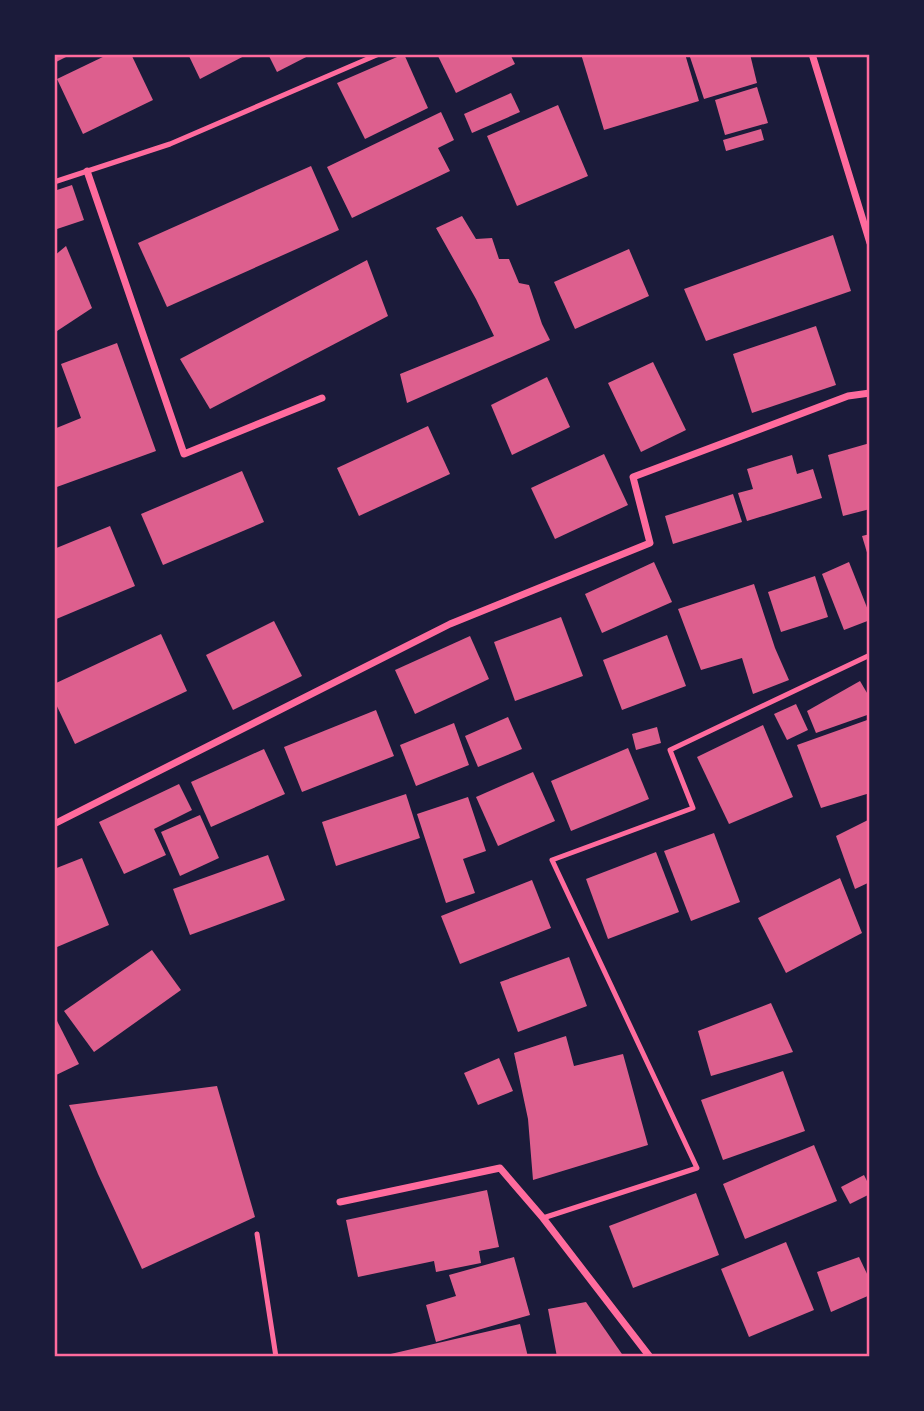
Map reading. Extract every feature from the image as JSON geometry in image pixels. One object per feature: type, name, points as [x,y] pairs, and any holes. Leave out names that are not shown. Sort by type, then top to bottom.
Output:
[{"type":"street","points":[[812,54],[870,243]]},
{"type":"street","points":[[87,171],[184,454],[321,398]]},
{"type":"street","points":[[54,824],[450,624],[650,543],[633,477],[848,396],[870,393]]},
{"type":"street","points":[[340,1202],[500,1168],[543,1218],[650,1357]]},
{"type":"lane","points":[[54,182],[170,144],[379,54]]},
{"type":"lane","points":[[543,1218],[697,1168],[552,860],[693,808],[670,750],[870,655]]},
{"type":"lane","points":[[257,1234],[276,1357]]},
{"type":"building","points":[[54,54],[72,54],[54,63]]},
{"type":"building","points":[[109,54],[131,54],[153,100],[83,134],[57,79]]},
{"type":"building","points":[[188,54],[248,54],[200,79]]},
{"type":"building","points":[[268,54],[312,54],[277,72]]},
{"type":"building","points":[[404,54],[428,108],[365,139],[337,83]]},
{"type":"building","points":[[437,54],[510,54],[515,64],[456,93]]},
{"type":"building","points":[[581,54],[685,54],[699,101],[604,130]]},
{"type":"building","points":[[689,54],[750,54],[757,83],[704,99]]},
{"type":"building","points":[[757,87],[768,123],[725,135],[715,100]]},
{"type":"building","points":[[511,93],[520,112],[472,133],[464,114]]},
{"type":"building","points":[[558,105],[588,176],[517,206],[487,136]]},
{"type":"building","points":[[441,112],[454,140],[438,148],[450,171],[352,218],[327,167]]},
{"type":"building","points":[[761,129],[764,140],[726,151],[723,140]]},
{"type":"building","points":[[311,166],[339,230],[167,307],[138,243]]},
{"type":"building","points":[[72,185],[84,220],[54,230],[54,191]]},
{"type":"building","points":[[462,216],[476,239],[492,238],[499,259],[509,259],[519,283],[529,285],[550,340],[407,403],[400,374],[494,336],[436,228]]},
{"type":"building","points":[[833,235],[851,291],[706,341],[684,289]]},
{"type":"building","points":[[66,246],[92,308],[54,333],[54,256]]},
{"type":"building","points":[[629,249],[649,296],[575,329],[554,282]]},
{"type":"building","points":[[367,260],[388,316],[210,409],[180,359]]},
{"type":"building","points":[[816,326],[836,385],[752,413],[733,354]]},
{"type":"building","points":[[117,343],[156,451],[54,488],[54,429],[81,418],[61,364]]},
{"type":"building","points":[[653,362],[686,430],[641,452],[608,383]]},
{"type":"building","points":[[547,377],[570,427],[512,455],[491,405]]},
{"type":"building","points":[[428,426],[450,474],[359,516],[337,468]]},
{"type":"building","points":[[870,443],[870,509],[843,516],[828,455]]},
{"type":"building","points":[[604,454],[628,505],[555,539],[531,488]]},
{"type":"building","points":[[792,455],[797,474],[813,469],[822,498],[747,521],[738,493],[753,489],[747,469]]},
{"type":"building","points":[[242,471],[264,522],[163,565],[141,514]]},
{"type":"building","points":[[733,494],[742,522],[673,544],[665,516]]},
{"type":"building","points":[[110,526],[135,586],[54,620],[54,549]]},
{"type":"building","points":[[870,534],[870,559],[869,559],[862,536]]},
{"type":"building","points":[[654,562],[672,602],[602,633],[585,594]]},
{"type":"building","points":[[849,562],[870,620],[844,630],[822,574]]},
{"type":"building","points":[[815,576],[828,617],[781,632],[768,592]]},
{"type":"building","points":[[754,584],[775,648],[789,680],[753,694],[742,658],[701,670],[678,609]]},
{"type":"building","points":[[561,617],[583,676],[515,701],[494,642]]},
{"type":"building","points":[[274,621],[302,676],[233,710],[206,655]]},
{"type":"building","points":[[161,634],[187,691],[75,744],[54,700],[54,684]]},
{"type":"building","points":[[667,635],[686,686],[622,710],[603,660]]},
{"type":"building","points":[[470,636],[489,679],[415,714],[395,670]]},
{"type":"building","points":[[860,681],[870,698],[870,714],[816,733],[807,711]]},
{"type":"building","points":[[796,704],[808,730],[787,740],[774,714]]},
{"type":"building","points":[[376,710],[394,756],[302,792],[284,747]]},
{"type":"building","points":[[508,717],[522,749],[478,767],[465,736]]},
{"type":"building","points":[[870,719],[870,793],[821,808],[797,745]]},
{"type":"building","points":[[454,723],[469,765],[416,786],[400,745]]},
{"type":"building","points":[[763,725],[793,797],[729,824],[697,757]]},
{"type":"building","points":[[657,727],[661,743],[636,750],[632,734]]},
{"type":"building","points":[[628,748],[649,799],[571,831],[551,781]]},
{"type":"building","points":[[264,749],[285,794],[211,827],[191,782]]},
{"type":"building","points":[[533,772],[555,821],[498,846],[476,797]]},
{"type":"building","points":[[179,784],[192,810],[154,829],[166,855],[124,874],[99,822]]},
{"type":"building","points":[[406,794],[420,838],[336,866],[322,822]]},
{"type":"building","points":[[468,797],[486,851],[463,859],[475,893],[446,903],[417,814]]},
{"type":"building","points":[[200,815],[219,858],[180,876],[161,832]]},
{"type":"building","points":[[870,819],[870,882],[855,889],[836,836]]},
{"type":"building","points":[[714,833],[740,902],[691,921],[664,851]]},
{"type":"building","points":[[656,852],[679,912],[608,939],[586,879]]},
{"type":"building","points":[[268,855],[285,900],[190,935],[173,889]]},
{"type":"building","points":[[82,858],[109,925],[57,947],[54,940],[54,869]]},
{"type":"building","points":[[840,878],[862,933],[786,973],[758,918]]},
{"type":"building","points":[[532,880],[551,928],[460,964],[441,916]]},
{"type":"building","points":[[152,950],[181,990],[94,1052],[64,1011]]},
{"type":"building","points":[[569,957],[587,1006],[518,1032],[500,982]]},
{"type":"building","points":[[771,1003],[793,1052],[711,1076],[698,1031]]},
{"type":"building","points":[[54,1015],[79,1064],[54,1076]]},
{"type":"building","points":[[566,1036],[574,1066],[623,1054],[648,1145],[533,1180],[528,1119],[514,1053]]},
{"type":"building","points":[[499,1058],[513,1091],[478,1105],[464,1073]]},
{"type":"building","points":[[783,1071],[805,1131],[723,1160],[701,1100]]},
{"type":"building","points":[[217,1086],[255,1217],[142,1269],[69,1105]]},
{"type":"building","points":[[814,1145],[837,1201],[745,1239],[723,1184]]},
{"type":"building","points":[[864,1175],[870,1187],[870,1194],[850,1204],[841,1187]]},
{"type":"building","points":[[487,1190],[499,1247],[479,1251],[481,1263],[436,1272],[434,1261],[358,1277],[346,1220]]},
{"type":"building","points":[[696,1193],[719,1255],[633,1288],[609,1226]]},
{"type":"building","points":[[786,1242],[814,1310],[749,1337],[721,1269]]},
{"type":"building","points":[[514,1257],[530,1315],[436,1342],[426,1305],[456,1296],[449,1275]]},
{"type":"building","points":[[859,1257],[870,1280],[870,1295],[831,1312],[817,1272]]},
{"type":"building","points":[[586,1302],[624,1357],[557,1357],[548,1309]]},
{"type":"building","points":[[520,1324],[528,1357],[382,1357],[382,1356]]}]
